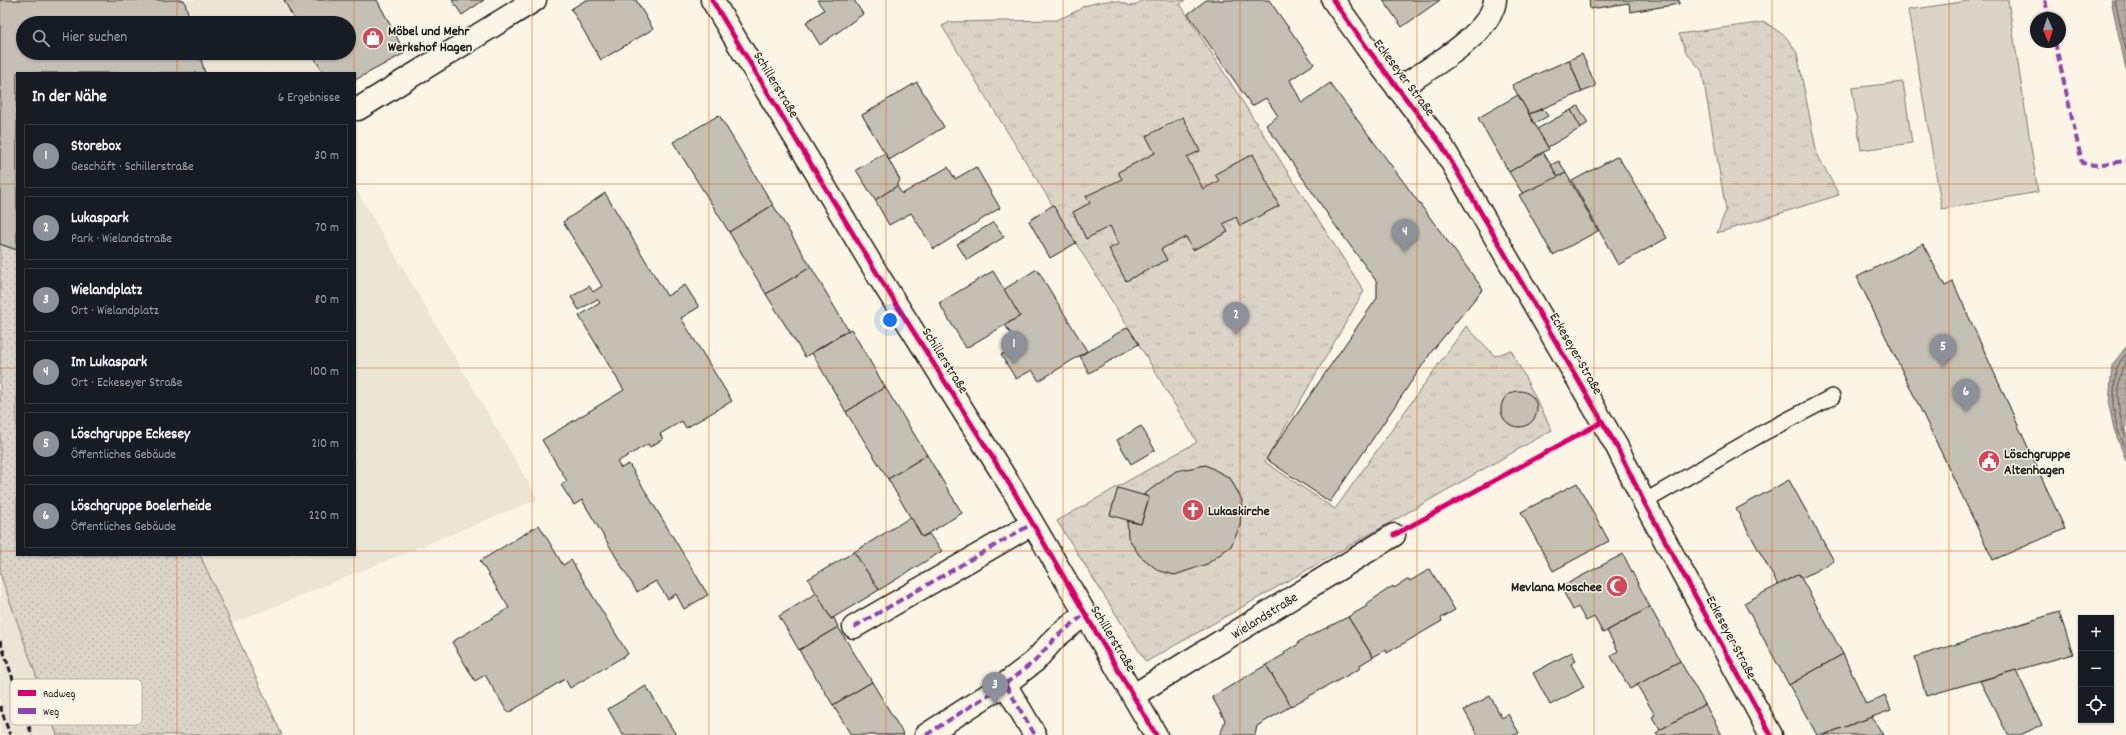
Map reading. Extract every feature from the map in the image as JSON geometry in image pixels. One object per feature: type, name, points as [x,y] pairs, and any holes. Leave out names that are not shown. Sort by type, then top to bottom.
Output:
[{"type":"street","points":[[356,110],[535,0]]},
{"type":"street","name":"Schillerstraße","points":[[712,0],[1032,524],[1134,695],[1156,735]]},
{"type":"street","name":"Eckeseyer Straße","points":[[1333,0],[1398,89],[1441,144],[1617,447],[1644,502],[1771,735]]},
{"type":"street","points":[[1398,89],[1476,34],[1487,21],[1495,0]]},
{"type":"street","points":[[854,627],[1032,524]]},
{"type":"street","name":"Wielandstraße","points":[[1134,695],[1394,535]]},
{"type":"street","points":[[926,735],[1005,684],[1036,661],[1055,638],[1085,614]]},
{"type":"street","points":[[1005,684],[1035,735]]},
{"type":"lane","points":[[1644,502],[1761,434],[1832,396]]},
{"type":"shaded area","points":[[0,0],[284,0],[292,16],[16,16],[16,60],[316,60],[322,72],[17,72]]},
{"type":"shaded area","points":[[356,189],[538,499],[231,624],[200,556],[356,556]]},
{"type":"shaded area","points":[[0,573],[37,679],[10,679],[10,725],[53,725],[57,735],[0,735]]},
{"type":"green space","points":[[1143,0],[1185,0],[1180,4],[1364,291],[1265,462],[1335,509],[1466,326],[1495,356],[1511,350],[1552,430],[1146,662],[1057,521],[1197,442],[1144,353],[942,26],[950,22],[1057,20],[1079,10],[1083,6],[1095,3],[1114,1],[1131,6]]},
{"type":"green space","points":[[1975,0],[2008,0],[2038,192],[1942,209],[1908,10]]},
{"type":"green space","points":[[1765,22],[1786,37],[1797,53],[1817,154],[1839,195],[1717,233],[1726,210],[1702,71],[1686,52],[1679,34]]},
{"type":"green space","points":[[1903,82],[1912,143],[1861,150],[1852,88]]},
{"type":"green space","points":[[0,244],[16,250],[16,556],[200,556],[282,735],[57,735],[53,725],[142,725],[142,679],[37,679],[0,573]]},
{"type":"water","points":[[2111,0],[2126,0],[2126,69]]},
{"type":"water","points":[[2126,347],[2126,461],[2114,429],[2109,405],[2112,365]]},
{"type":"building","points":[[0,0],[184,0],[189,16],[16,16],[16,60],[201,60],[205,72],[16,72],[16,250],[0,244]]},
{"type":"building","name":"Möbel und Mehr Werkshof Hagen","points":[[284,0],[377,0],[405,53],[356,79],[356,72],[322,72],[316,60],[356,60],[356,16],[292,16]]},
{"type":"building","points":[[452,0],[484,0],[462,15]]},
{"type":"building","points":[[586,0],[636,0],[653,29],[601,60],[571,9]]},
{"type":"building","points":[[817,0],[854,0],[863,14],[820,45],[806,22],[824,10]]},
{"type":"building","points":[[1206,0],[1269,0],[1314,64],[1290,80],[1302,103],[1330,83],[1483,289],[1432,351],[1330,502],[1266,459],[1377,298],[1377,282],[1335,225],[1266,125],[1278,116],[1266,98],[1252,106],[1188,14]]},
{"type":"building","points":[[1383,0],[1440,0],[1402,27]]},
{"type":"building","points":[[1589,0],[1679,0],[1679,4],[1630,12],[1629,3],[1590,9]]},
{"type":"building","points":[[1582,54],[1596,86],[1582,92],[1569,60]]},
{"type":"building","points":[[1569,60],[1582,92],[1529,114],[1512,85]]},
{"type":"building","points":[[917,82],[944,127],[889,160],[862,115]]},
{"type":"building","points":[[1518,95],[1549,149],[1509,172],[1478,118]]},
{"type":"building","points":[[1578,106],[1588,123],[1580,128],[1571,110]]},
{"type":"building","points":[[1543,109],[1548,116],[1534,124],[1529,114]]},
{"type":"building","points":[[1571,110],[1581,128],[1548,147],[1537,129]]},
{"type":"building","points":[[719,115],[773,205],[729,232],[673,142]]},
{"type":"building","points":[[1183,117],[1200,151],[1187,157],[1203,189],[1219,181],[1215,174],[1253,154],[1279,206],[1240,226],[1236,217],[1223,224],[1228,232],[1193,250],[1186,237],[1161,249],[1167,260],[1126,281],[1109,249],[1119,244],[1110,226],[1086,239],[1073,212],[1090,203],[1086,196],[1122,179],[1118,172],[1155,153],[1146,136]]},
{"type":"building","points":[[1543,152],[1558,177],[1523,194],[1509,172]]},
{"type":"building","points":[[885,153],[900,180],[897,186],[875,200],[856,170]]},
{"type":"building","points":[[1618,156],[1667,238],[1618,265],[1572,181]]},
{"type":"building","points":[[1559,161],[1566,173],[1558,177],[1551,165]]},
{"type":"building","points":[[948,167],[955,179],[976,167],[1000,208],[934,249],[911,213],[889,225],[875,200],[897,186],[902,194]]},
{"type":"building","points":[[1566,173],[1598,231],[1553,255],[1519,195]]},
{"type":"building","points":[[605,193],[667,296],[685,285],[699,307],[681,318],[732,401],[686,428],[682,421],[660,434],[663,439],[650,447],[648,444],[617,462],[621,468],[629,464],[708,595],[684,609],[676,594],[668,599],[656,581],[637,592],[582,500],[574,505],[561,485],[567,481],[542,440],[624,390],[579,316],[600,303],[597,299],[579,310],[571,297],[589,286],[593,292],[602,286],[563,222]]},
{"type":"building","points":[[773,205],[811,267],[766,294],[729,232]]},
{"type":"building","points":[[1053,205],[1076,243],[1050,258],[1029,221]]},
{"type":"building","points":[[994,222],[1004,237],[967,260],[957,244]]},
{"type":"building","points":[[1923,244],[1945,286],[1953,282],[2065,529],[1993,560],[1857,277]]},
{"type":"building","points":[[811,267],[848,330],[805,357],[766,294]]},
{"type":"building","points":[[1037,269],[1087,351],[1039,381],[1032,370],[1016,379],[1001,355],[1018,345],[1005,325],[1020,316],[1003,290]]},
{"type":"building","points":[[993,271],[1020,316],[966,348],[939,303]]},
{"type":"building","points":[[1128,327],[1139,344],[1089,373],[1080,356]]},
{"type":"building","points":[[851,329],[885,387],[846,412],[812,353]]},
{"type":"building","points":[[885,387],[927,455],[888,479],[846,412]]},
{"type":"building","points":[[1519,391],[1532,396],[1537,409],[1532,422],[1519,427],[1506,422],[1501,409],[1506,396]]},
{"type":"building","points":[[1141,426],[1155,450],[1131,464],[1117,440]]},
{"type":"building","points":[[927,455],[962,513],[922,537],[888,479]]},
{"type":"building","name":"Lukaskirche","points":[[1206,465],[1230,478],[1242,500],[1240,526],[1231,546],[1207,564],[1175,575],[1159,571],[1139,555],[1128,537],[1127,521],[1141,524],[1149,497],[1143,495],[1176,471]]},
{"type":"building","points":[[1789,480],[1834,561],[1802,578],[1799,574],[1778,585],[1736,509]]},
{"type":"building","points":[[1577,483],[1609,541],[1553,571],[1521,512]]},
{"type":"building","points":[[1118,488],[1149,497],[1141,524],[1110,515]]},
{"type":"building","points":[[911,517],[922,537],[929,534],[942,551],[879,590],[854,552]]},
{"type":"building","points":[[539,525],[563,565],[571,560],[628,654],[570,688],[565,679],[508,713],[485,675],[475,681],[452,642],[509,608],[480,561]]},
{"type":"building","points":[[854,552],[879,590],[831,619],[808,579]]},
{"type":"building","points":[[1623,554],[1650,607],[1603,633],[1594,617],[1586,621],[1578,607],[1573,610],[1561,587]]},
{"type":"building","points":[[1430,569],[1455,610],[1441,618],[1442,621],[1387,653],[1386,650],[1373,657],[1348,617],[1367,606],[1366,604],[1393,586],[1394,588],[1409,579],[1410,581]]},
{"type":"building","points":[[1799,574],[1843,654],[1789,685],[1744,603]]},
{"type":"building","points":[[817,593],[831,619],[834,618],[838,627],[799,650],[779,616]]},
{"type":"building","points":[[1650,607],[1680,661],[1630,689],[1611,656],[1618,651],[1607,631]]},
{"type":"building","points":[[2059,612],[2073,654],[1926,696],[1915,657]]},
{"type":"building","points":[[1348,617],[1373,657],[1360,665],[1361,668],[1291,706],[1266,665],[1285,654],[1284,652],[1299,644],[1298,642]]},
{"type":"building","points":[[838,627],[872,682],[833,705],[799,650]]},
{"type":"building","points":[[1572,652],[1576,661],[1571,664],[1584,687],[1550,705],[1533,673]]},
{"type":"building","points":[[1843,654],[1866,704],[1885,695],[1891,710],[1823,735],[1817,735],[1789,685]]},
{"type":"building","points":[[1680,661],[1705,704],[1660,730],[1652,717],[1655,715],[1637,685]]},
{"type":"building","points":[[1266,665],[1291,706],[1257,726],[1255,735],[1218,735],[1221,733],[1225,720],[1212,697]]},
{"type":"building","points":[[2016,670],[2042,725],[2020,735],[2008,735],[1980,681]]},
{"type":"building","points":[[872,682],[904,735],[851,735],[833,705]]},
{"type":"building","points":[[646,686],[676,735],[623,735],[608,709]]},
{"type":"building","points":[[1490,696],[1502,718],[1508,714],[1519,733],[1515,735],[1478,735],[1464,710]]},
{"type":"building","points":[[1705,704],[1722,735],[1657,735],[1656,733],[1660,730]]},
{"type":"building","points":[[1872,717],[1883,735],[1823,735]]},
{"type":"railway","points":[[0,641],[13,679]]},
{"type":"railway","points":[[0,706],[10,735]]},
{"type":"railway","points":[[29,725],[32,735]]},
{"type":"marked path","points":[[2045,0],[2048,12]]},
{"type":"marked path","points":[[2056,48],[2082,163],[2095,165],[2126,161]]},
{"type":"marked path","points":[[854,627],[1032,524]]},
{"type":"marked path","points":[[1005,684],[1035,661],[1055,638],[1085,614]]},
{"type":"marked path","points":[[926,735],[1005,684],[1035,735]]},
{"type":"cycle path","points":[[712,0],[881,280],[1013,490],[1156,735]]},
{"type":"cycle path","points":[[1333,0],[1370,52],[1441,144],[1617,447],[1644,502],[1771,735]]},
{"type":"cycle path","points":[[1394,535],[1602,422]]},
{"type":"place","name":"Möbel und Mehr Werkshof Hagen","points":[[373,38]]},
{"type":"place","name":"Im Lukaspark","points":[[1405,252]]},
{"type":"place","name":"Lukaspark","points":[[1236,335]]},
{"type":"place","name":"Storebox","points":[[1014,364]]},
{"type":"place","name":"Löschgruppe Eckesey","points":[[1943,367]]},
{"type":"place","name":"Löschgruppe Boelerheide","points":[[1966,412]]},
{"type":"place","name":"Löschgruppe Altenhagen","points":[[1989,461]]},
{"type":"place","name":"Lukaskirche","points":[[1193,510]]},
{"type":"place","name":"Mevlana Moschee","points":[[1617,586]]},
{"type":"place","name":"Wielandplatz","points":[[995,705]]}]
